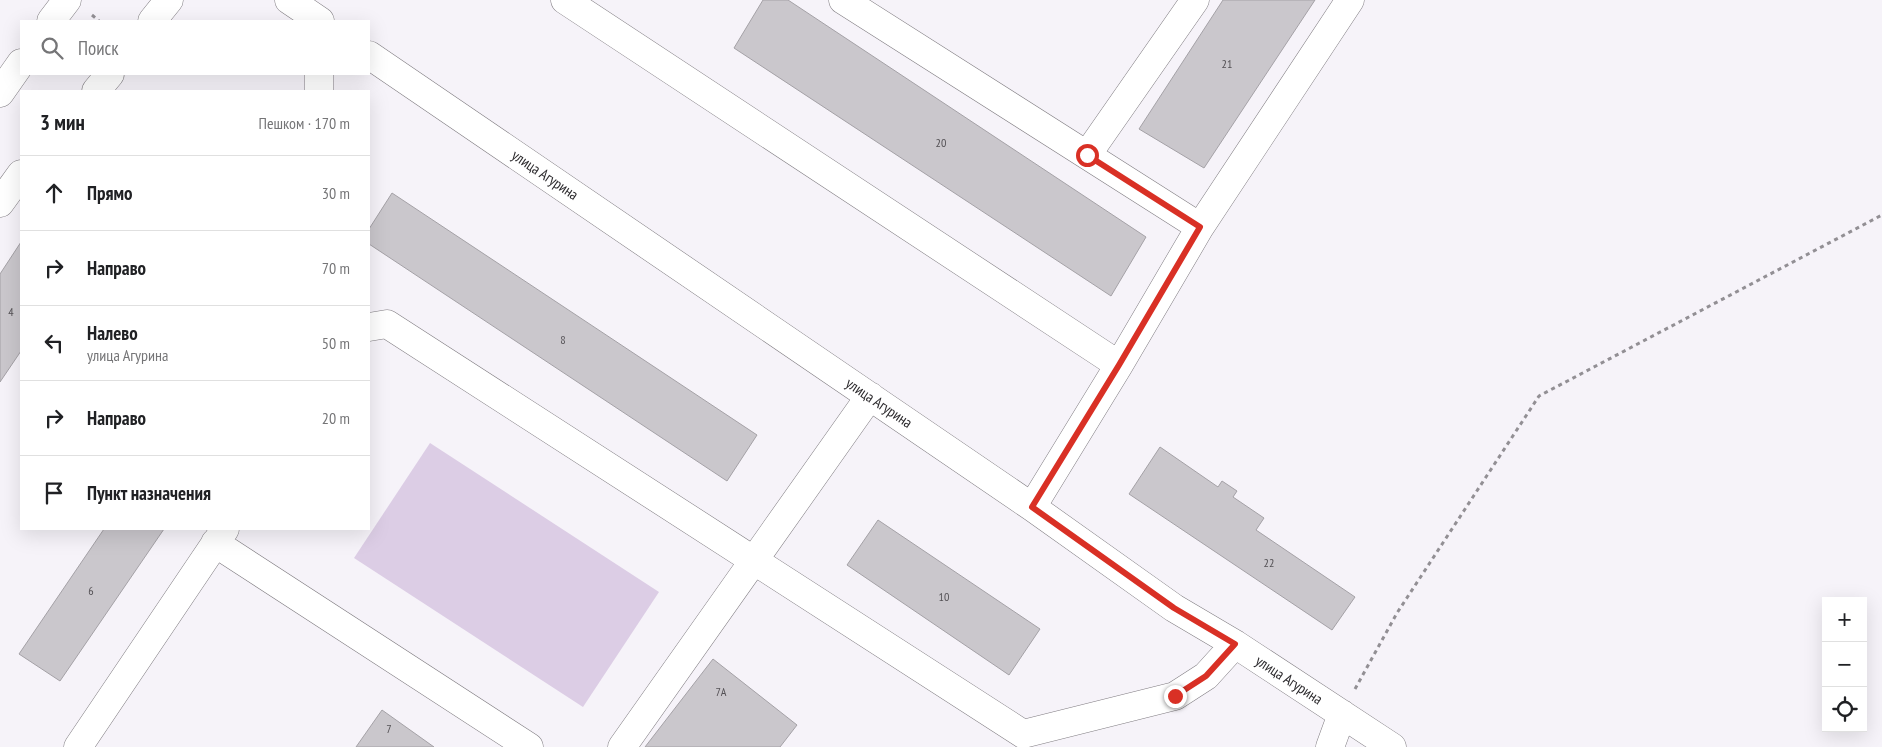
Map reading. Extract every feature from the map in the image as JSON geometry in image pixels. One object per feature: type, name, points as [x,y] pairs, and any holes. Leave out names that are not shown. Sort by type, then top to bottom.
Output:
[{"type":"street","points":[[52,20],[67,0]]},
{"type":"street","points":[[153,20],[169,0]]},
{"type":"street","points":[[289,0],[317,20]]},
{"type":"street","points":[[566,0],[1119,365]]},
{"type":"street","points":[[843,0],[1200,227]]},
{"type":"street","points":[[1087,155],[1195,0]]},
{"type":"street","points":[[1032,507],[1119,365],[1200,227],[1350,0]]},
{"type":"street","name":"улица Агурина","points":[[370,56],[1032,507],[1174,608],[1235,644],[1351,730],[1392,747]]},
{"type":"street","points":[[0,93],[20,64]]},
{"type":"street","points":[[97,90],[109,75]]},
{"type":"street","points":[[319,75],[319,90]]},
{"type":"street","points":[[0,203],[20,175]]},
{"type":"street","points":[[370,327],[387,324],[1023,734],[1175,696],[1206,676],[1235,644]]},
{"type":"street","points":[[622,747],[870,396]]},
{"type":"street","points":[[78,747],[220,536],[528,747]]},
{"type":"street","points":[[1330,747],[1351,730]]},
{"type":"path","points":[[1351,730],[1397,613],[1539,396],[1882,214]]},
{"type":"shaded area","points":[[430,443],[659,592],[583,707],[354,558]]},
{"type":"building","points":[[763,0],[788,0],[1146,237],[1111,296],[734,48]]},
{"type":"building","points":[[1223,0],[1315,0],[1204,168],[1139,129]]},
{"type":"building","points":[[392,193],[757,435],[727,481],[370,245],[370,227]]},
{"type":"building","points":[[20,244],[20,352],[0,382],[0,274]]},
{"type":"building","points":[[1160,447],[1218,487],[1222,481],[1237,491],[1233,497],[1264,518],[1256,530],[1355,597],[1332,630],[1129,494]]},
{"type":"building","points":[[878,520],[1040,629],[1009,675],[847,565]]},
{"type":"building","points":[[103,530],[163,530],[60,681],[19,654]]},
{"type":"building","points":[[713,659],[797,725],[780,747],[645,747]]},
{"type":"building","points":[[382,710],[434,747],[356,747]]},
{"type":"route","points":[[1087,155],[1200,227],[1119,365],[1032,507],[1174,608],[1235,644],[1206,676],[1175,696]]}]
